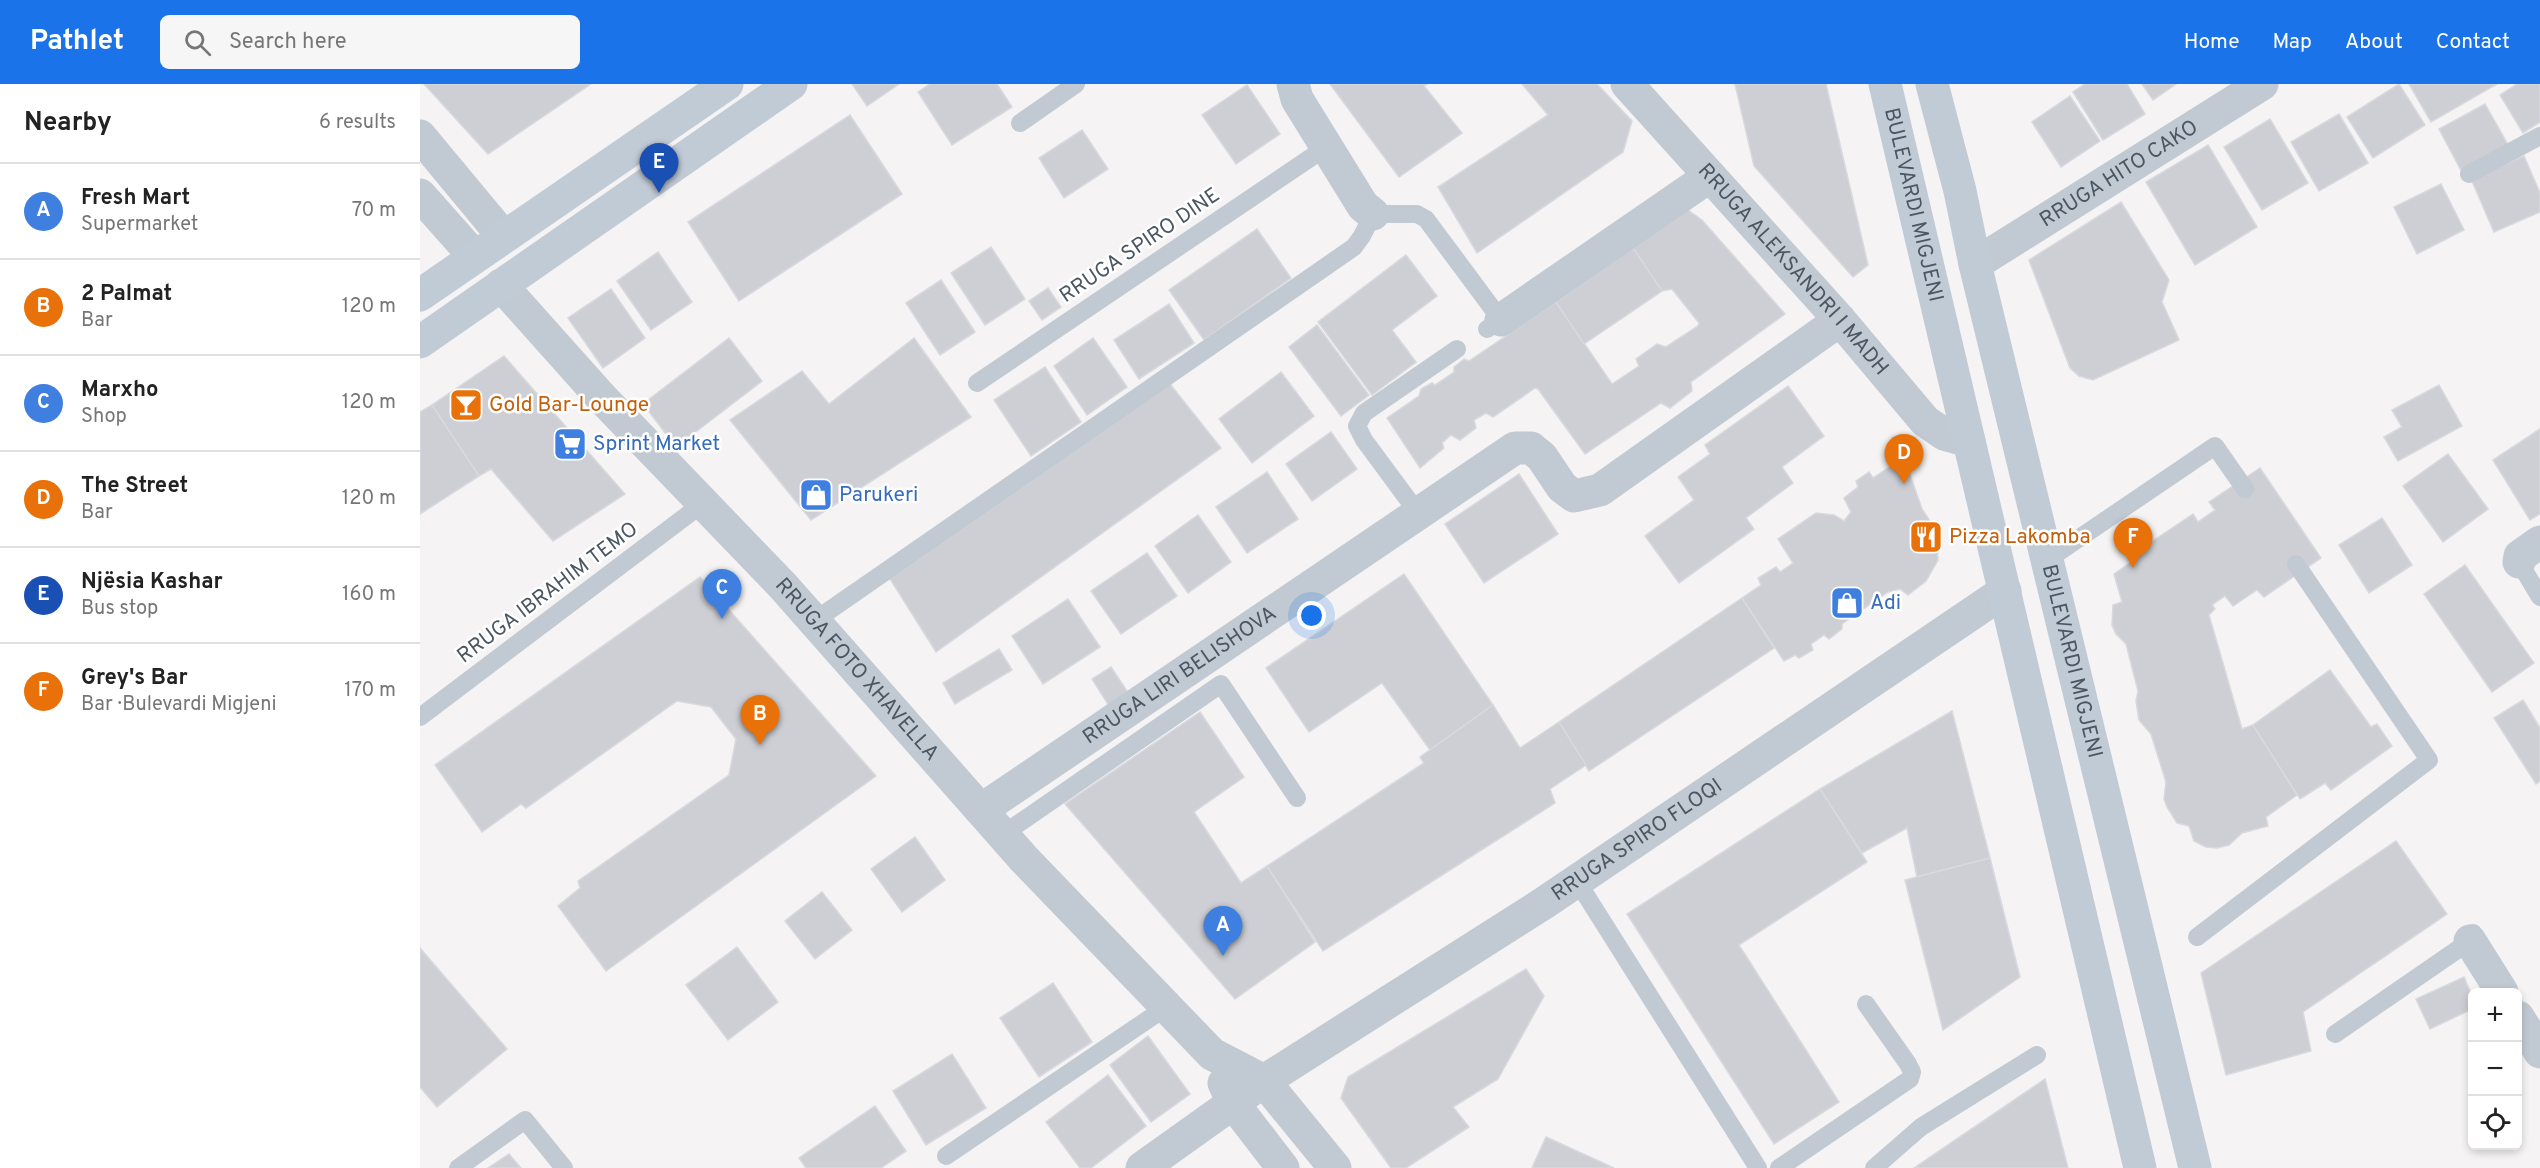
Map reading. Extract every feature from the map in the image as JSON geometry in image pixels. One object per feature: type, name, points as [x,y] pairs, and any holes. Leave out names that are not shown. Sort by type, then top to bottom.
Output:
[{"type":"main road","points":[[420,295],[727,84]]},
{"type":"main road","points":[[420,342],[791,84]]},
{"type":"main road","name":"BULEVARDI MIGJENI","points":[[1885,84],[2140,1168]]},
{"type":"main road","name":"BULEVARDI MIGJENI","points":[[1932,84],[1960,191],[1975,264],[2195,1168]]},
{"type":"main road","points":[[503,236],[529,265]]},
{"type":"main road","points":[[474,256],[501,285]]},
{"type":"street","points":[[1293,84],[1298,99],[1364,206],[1373,214]]},
{"type":"street","name":"RRUGA ALEKSANDRI I MADH","points":[[1627,84],[1840,320],[1925,421],[1944,434],[1969,441]]},
{"type":"street","name":"RRUGA HITO CAKO","points":[[1975,264],[2262,84]]},
{"type":"street","points":[[420,136],[503,236]]},
{"type":"street","points":[[1494,324],[1710,176]]},
{"type":"street","points":[[420,195],[474,256]]},
{"type":"street","name":"RRUGA FOTO XHAVELLA","points":[[501,285],[602,398],[814,621],[1002,835],[1165,1008],[1212,1054]]},
{"type":"street","name":"RRUGA LIRI BELISHOVA","points":[[981,810],[1515,448],[1531,448],[1542,457],[1562,487],[1575,496],[1600,490],[1840,320]]},
{"type":"street","name":"RRUGA SPIRO FLOQI","points":[[1142,1168],[1264,1081],[1577,881],[2005,591]]},
{"type":"street","points":[[2472,934],[2499,988]]},
{"type":"street","points":[[2522,1025],[2540,1052]]},
{"type":"street","points":[[1212,1054],[1264,1081],[1335,1168]]},
{"type":"street","points":[[1212,1054],[1233,1104],[1282,1168]]},
{"type":"lane","points":[[1020,123],[1076,84]]},
{"type":"lane","points":[[2469,174],[2540,136]]},
{"type":"lane","name":"RRUGA SPIRO DINE","points":[[977,383],[1328,146]]},
{"type":"lane","points":[[814,621],[1354,247],[1373,214],[1418,214],[1426,219],[1494,324]]},
{"type":"lane","points":[[1418,513],[1364,440],[1357,426],[1364,414],[1457,349]]},
{"type":"lane","points":[[2047,560],[2215,446],[2245,489]]},
{"type":"lane","name":"RRUGA IBRAHIM TEMO","points":[[420,717],[702,504]]},
{"type":"lane","points":[[2530,552],[2540,597]]},
{"type":"lane","points":[[2197,937],[2429,760],[2296,564]]},
{"type":"lane","points":[[1002,835],[1221,684],[1297,798]]},
{"type":"lane","points":[[1577,881],[1758,1168]]},
{"type":"lane","points":[[2335,1034],[2472,934]]},
{"type":"lane","points":[[1779,1168],[1910,1079],[1912,1072],[1908,1064],[1866,1004]]},
{"type":"lane","points":[[946,1156],[1165,1008]]},
{"type":"lane","points":[[1874,1168],[1921,1127],[2037,1054]]},
{"type":"lane","points":[[458,1168],[525,1120],[564,1168]]},
{"type":"building","points":[[424,84],[591,84],[488,154]]},
{"type":"building","points":[[852,84],[899,84],[867,106]]},
{"type":"building","points":[[930,84],[997,84],[1012,107],[952,145],[918,92]]},
{"type":"building","points":[[1330,84],[1427,84],[1424,86],[1462,133],[1399,177]]},
{"type":"building","points":[[1522,84],[1597,84],[1632,121],[1623,152],[1477,253],[1438,187],[1548,115]]},
{"type":"building","points":[[1735,84],[1826,84],[1868,265],[1853,277],[1754,166]]},
{"type":"building","points":[[2085,84],[2127,84],[2145,114],[2103,140],[2073,92]]},
{"type":"building","points":[[2142,84],[2176,84],[2153,100]]},
{"type":"building","points":[[2399,84],[2425,125],[2373,158],[2347,117]]},
{"type":"building","points":[[2409,84],[2497,84],[2431,122]]},
{"type":"building","points":[[2517,84],[2540,84],[2540,122],[2523,133],[2500,95]]},
{"type":"building","points":[[1247,85],[1280,134],[1236,164],[1202,115]]},
{"type":"building","points":[[2070,96],[2100,141],[2061,167],[2032,122]]},
{"type":"building","points":[[2485,104],[2511,150],[2464,176],[2439,129]]},
{"type":"building","points":[[2339,114],[2368,163],[2319,191],[2291,142]]},
{"type":"building","points":[[850,115],[902,194],[739,301],[688,222]]},
{"type":"building","points":[[2270,119],[2308,183],[2262,210],[2224,147]]},
{"type":"building","points":[[1082,130],[1108,169],[1064,198],[1039,158]]},
{"type":"building","points":[[2208,145],[2257,227],[2195,265],[2146,182]]},
{"type":"building","points":[[2524,156],[2540,193],[2540,212],[2494,232],[2471,179]]},
{"type":"building","points":[[2441,184],[2464,230],[2417,254],[2394,207]]},
{"type":"building","points":[[2121,202],[2169,280],[2162,302],[2179,340],[2093,380],[2079,376],[2070,368],[2029,260]]},
{"type":"building","points":[[1688,210],[1702,220],[1785,314],[1691,382],[1692,391],[1670,408],[1661,403],[1585,454],[1535,388],[1493,417],[1486,413],[1474,420],[1476,428],[1460,440],[1451,435],[1442,443],[1444,448],[1420,468],[1387,418],[1419,396],[1421,389],[1432,383],[1435,385],[1454,372],[1454,367],[1464,359],[1469,361],[1556,302],[1612,384],[1639,366],[1636,359],[1657,344],[1666,347],[1698,326],[1699,323],[1672,289],[1662,291],[1633,248]]},
{"type":"building","points":[[1257,229],[1291,278],[1204,340],[1169,290]]},
{"type":"building","points":[[991,247],[1025,299],[985,325],[951,273]]},
{"type":"building","points":[[1633,248],[1662,291],[1584,344],[1556,302]]},
{"type":"building","points":[[658,252],[692,302],[651,330],[617,281]]},
{"type":"building","points":[[1406,255],[1437,296],[1392,330],[1416,362],[1372,395],[1318,322]]},
{"type":"building","points":[[941,280],[975,332],[940,355],[906,303]]},
{"type":"building","points":[[1048,288],[1061,307],[1042,320],[1029,301]]},
{"type":"building","points":[[611,289],[645,338],[603,368],[568,318]]},
{"type":"building","points":[[1169,304],[1194,343],[1139,379],[1114,340]]},
{"type":"building","points":[[1317,325],[1369,395],[1341,416],[1289,347]]},
{"type":"building","points":[[729,338],[762,381],[676,447],[643,404]]},
{"type":"building","points":[[914,338],[971,417],[811,520],[730,420],[802,371],[829,404]]},
{"type":"building","points":[[1093,338],[1127,387],[1087,415],[1054,366]]},
{"type":"building","points":[[504,356],[625,494],[553,541],[491,469],[479,476],[432,405]]},
{"type":"building","points":[[1045,367],[1081,422],[1031,456],[994,400]]},
{"type":"building","points":[[1281,372],[1314,416],[1252,463],[1219,419]]},
{"type":"building","points":[[1170,384],[1221,448],[936,652],[890,579]]},
{"type":"building","points":[[2439,385],[2462,426],[2398,461],[2384,437],[2402,427],[2392,410]]},
{"type":"building","points":[[1788,386],[1824,436],[1782,467],[1793,483],[1746,518],[1754,529],[1679,583],[1645,536],[1694,500],[1678,477],[1710,454],[1705,445]]},
{"type":"building","points":[[432,405],[479,476],[420,514],[420,412]]},
{"type":"building","points":[[2540,429],[2540,514],[2530,520],[2493,460]]},
{"type":"building","points":[[1331,432],[1357,469],[1312,501],[1286,464]]},
{"type":"building","points":[[2448,454],[2488,509],[2443,542],[2403,486]]},
{"type":"building","points":[[1904,457],[1922,509],[1936,530],[1938,560],[1926,581],[1908,595],[1900,589],[1888,592],[1842,624],[1842,629],[1829,639],[1824,635],[1811,644],[1813,650],[1799,658],[1795,655],[1784,661],[1742,598],[1761,585],[1758,578],[1776,567],[1780,572],[1793,563],[1778,539],[1816,513],[1834,515],[1844,521],[1851,512],[1844,498],[1858,487],[1856,481],[1869,472],[1873,478]]},
{"type":"building","points":[[2260,468],[2321,558],[2264,597],[2257,590],[2233,606],[2225,596],[2212,605],[2215,609],[2209,615],[2242,729],[2253,725],[2297,795],[2266,817],[2268,826],[2242,833],[2229,845],[2217,848],[2206,847],[2194,841],[2189,826],[2177,823],[2164,799],[2166,782],[2151,734],[2139,720],[2136,701],[2138,691],[2126,644],[2116,634],[2112,625],[2113,605],[2122,602],[2114,574],[2138,557],[2135,553],[2193,514],[2198,522],[2215,510],[2209,502]]},
{"type":"building","points":[[1267,472],[1298,519],[1247,553],[1216,507]]},
{"type":"building","points":[[1519,474],[1558,534],[1484,583],[1445,524]]},
{"type":"building","points":[[1198,515],[1231,562],[1188,593],[1155,546]]},
{"type":"building","points":[[2382,518],[2412,565],[2369,593],[2339,545]]},
{"type":"building","points":[[1147,553],[1177,596],[1121,634],[1091,591]]},
{"type":"building","points":[[2465,565],[2534,663],[2492,692],[2424,594]]},
{"type":"building","points":[[1404,574],[1493,705],[1430,750],[1382,683],[1309,732],[1266,668]]},
{"type":"building","points":[[700,577],[876,776],[606,971],[558,906],[580,888],[578,881],[729,775],[736,739],[711,707],[677,701],[526,808],[521,804],[482,832],[435,765]]},
{"type":"building","points":[[1742,598],[1774,648],[1589,771],[1559,722]]},
{"type":"building","points":[[1068,599],[1100,647],[1043,684],[1012,636]]},
{"type":"building","points":[[999,649],[1012,670],[955,704],[943,683]]},
{"type":"building","points":[[1111,667],[1131,697],[1111,709],[1092,679]]},
{"type":"building","points":[[2330,670],[2371,727],[2377,724],[2392,746],[2331,790],[2325,783],[2300,799],[2253,725]]},
{"type":"building","points":[[2523,700],[2540,728],[2540,781],[2536,784],[2494,718]]},
{"type":"building","points":[[1493,705],[1520,748],[1559,722],[1586,765],[1550,789],[1555,803],[1323,951],[1267,866],[1424,763],[1420,757]]},
{"type":"building","points":[[1952,711],[1990,858],[1917,877],[1907,828],[1862,853],[1820,789]]},
{"type":"building","points":[[1200,712],[1244,777],[1194,812],[1241,883],[1267,866],[1315,942],[1235,999],[1065,804]]},
{"type":"building","points":[[1820,789],[1867,862],[1739,945],[1839,1102],[1774,1144],[1627,914]]},
{"type":"building","points":[[915,837],[945,880],[902,912],[871,869]]},
{"type":"building","points":[[2396,841],[2447,914],[2303,1012],[2311,1051],[2226,1075],[2201,973]]},
{"type":"building","points":[[1990,858],[2020,977],[1943,1030],[1905,880]]},
{"type":"building","points":[[822,892],[852,930],[815,959],[785,921]]},
{"type":"building","points":[[737,947],[778,1002],[728,1040],[686,985]]},
{"type":"building","points":[[420,948],[507,1049],[437,1107],[420,1087]]},
{"type":"building","points":[[1526,969],[1544,996],[1498,1079],[1453,1107],[1469,1127],[1406,1168],[1391,1168],[1341,1098],[1348,1077]]},
{"type":"building","points":[[2464,977],[2469,988],[2468,1011],[2430,1029],[2416,999]]},
{"type":"building","points":[[1053,983],[1092,1042],[1039,1077],[1000,1018]]},
{"type":"building","points":[[1148,1036],[1190,1094],[1151,1122],[1110,1065]]},
{"type":"building","points":[[952,1054],[986,1108],[926,1145],[893,1091]]},
{"type":"building","points":[[1108,1075],[1146,1126],[1091,1168],[1080,1168],[1046,1122]]},
{"type":"building","points":[[2045,1079],[2068,1168],[1914,1168]]},
{"type":"building","points":[[875,1106],[906,1151],[881,1168],[806,1168],[799,1158]]},
{"type":"building","points":[[1546,1137],[1614,1168],[1532,1168]]},
{"type":"building","points":[[509,1154],[521,1168],[488,1168]]},
{"type":"place","name":"Njësia Kashar","points":[[659,193]]},
{"type":"place","name":"Gold Bar-Lounge","points":[[466,405]]},
{"type":"place","name":"Sprint Market","points":[[570,444]]},
{"type":"place","name":"The Street","points":[[1904,484]]},
{"type":"place","name":"Parukeri","points":[[816,495]]},
{"type":"place","name":"Pizza Lakomba","points":[[1926,537]]},
{"type":"place","name":"Grey's Bar","points":[[2133,568]]},
{"type":"place","name":"Adi","points":[[1847,603]]},
{"type":"place","name":"Marxho","points":[[722,619]]},
{"type":"place","name":"2 Palmat","points":[[760,745]]},
{"type":"place","name":"Fresh Mart","points":[[1223,956]]}]
